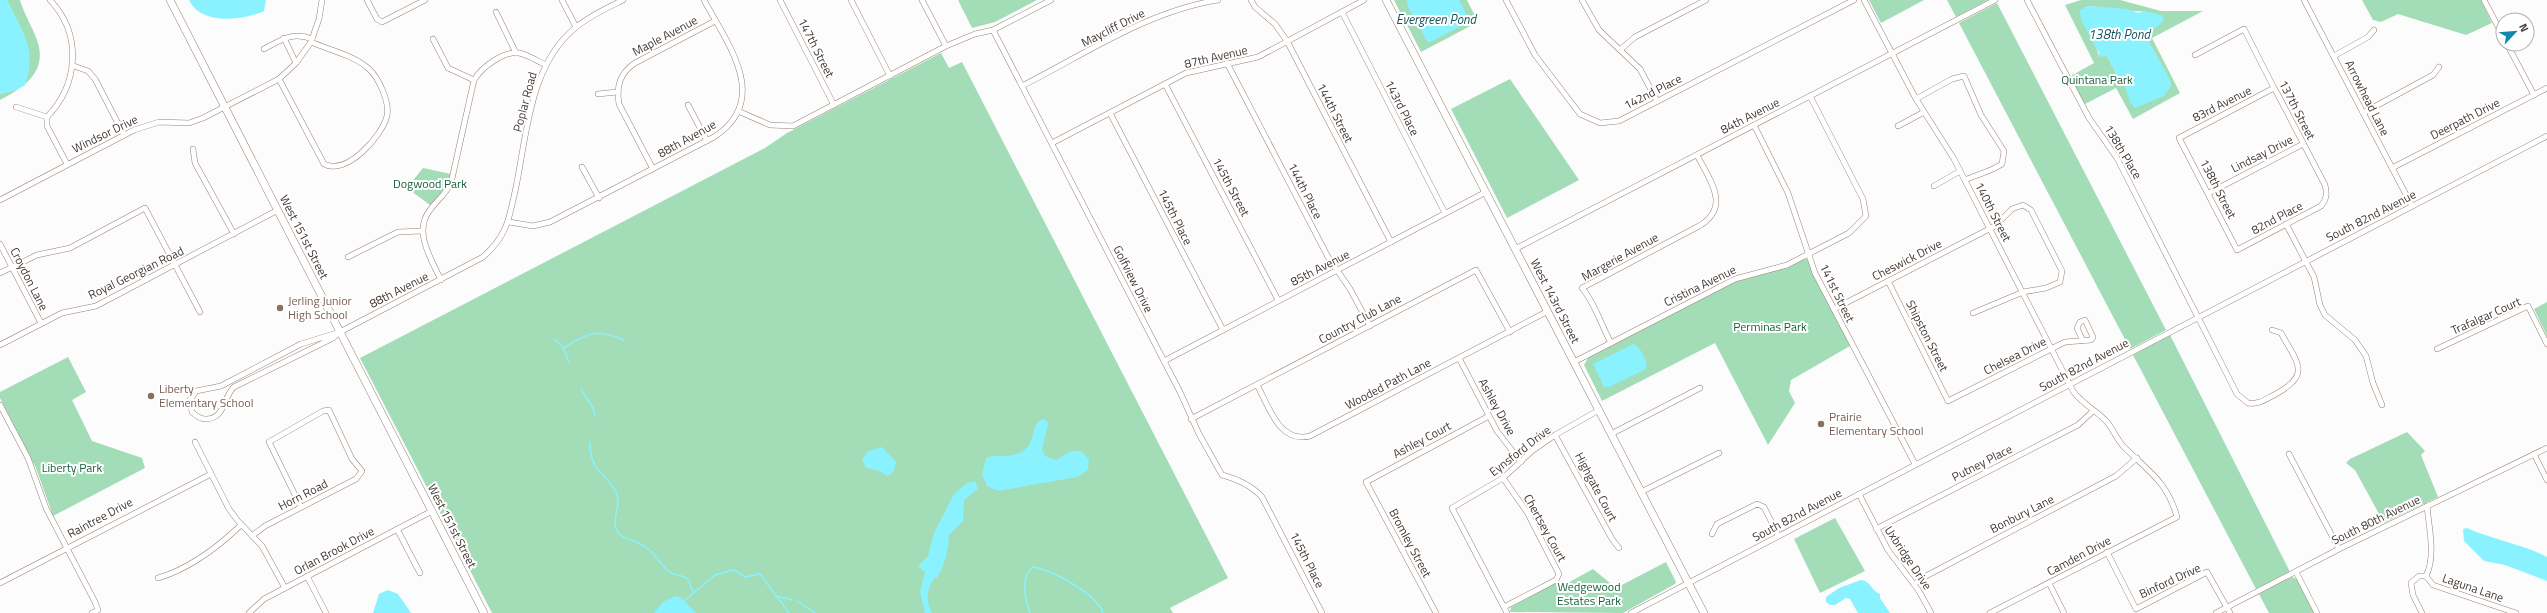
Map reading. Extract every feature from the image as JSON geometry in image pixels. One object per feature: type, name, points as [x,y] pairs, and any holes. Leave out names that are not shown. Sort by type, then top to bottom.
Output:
[{"type":"main road","name":"West 151st Street","points":[[170,0],[484,613]]},
{"type":"main road","name":"West 143rd Street","points":[[1386,0],[1704,613]]},
{"type":"street","points":[[50,0],[57,7],[69,31],[73,47],[74,66],[69,84],[58,106],[47,117],[47,126],[67,164]]},
{"type":"street","points":[[264,49],[284,38],[302,35],[312,40],[355,59],[371,70],[384,96],[388,111],[386,120],[371,145],[349,161],[333,166],[324,164],[279,79],[296,63],[312,40],[322,0]]},
{"type":"street","points":[[367,0],[380,21],[425,0]]},
{"type":"street","points":[[562,0],[576,27]]},
{"type":"street","name":"Poplar Road","points":[[509,222],[533,101],[546,65],[560,43],[576,27],[623,0]]},
{"type":"street","points":[[704,0],[741,73],[743,88],[738,111],[770,125],[786,127],[798,124],[946,46],[976,34],[993,30],[1051,0]]},
{"type":"street","name":"147th Street","points":[[780,0],[834,105]]},
{"type":"street","points":[[851,0],[890,76]]},
{"type":"street","points":[[922,0],[946,46]]},
{"type":"street","name":"Maycliff Drive","points":[[1022,86],[1154,19],[1183,7],[1218,0]]},
{"type":"street","name":"144th Street","points":[[1251,0],[1255,7],[1275,24],[1287,41],[1391,242]]},
{"type":"street","name":"87th Avenue","points":[[1052,143],[1186,73],[1258,57],[1364,0]]},
{"type":"street","name":"142nd Place","points":[[1506,0],[1536,55],[1580,114],[1588,119],[1600,123],[1616,122],[1854,0]]},
{"type":"street","points":[[1582,0],[1598,30],[1640,69],[1657,101]]},
{"type":"street","points":[[1620,50],[1635,37],[1706,0]]},
{"type":"street","name":"140th Street","points":[[1864,0],[1916,98],[1965,180],[2070,384]]},
{"type":"street","name":"84th Avenue","points":[[1515,249],[1995,0]]},
{"type":"street","name":"138th Place","points":[[2027,0],[2089,118],[2117,158],[2237,394],[2241,399],[2251,403],[2262,401],[2290,387],[2298,374],[2298,365],[2281,333],[2272,330]]},
{"type":"street","name":"Arrowhead Lane","points":[[2304,0],[2412,206]]},
{"type":"street","points":[[2484,0],[2495,21]]},
{"type":"street","points":[[496,12],[516,53]]},
{"type":"street","name":"143rd Place","points":[[1342,12],[1445,213]]},
{"type":"street","name":"Maple Avenue","points":[[617,92],[623,75],[630,66],[715,21]]},
{"type":"street","name":"137th Street","points":[[2195,54],[2244,29],[2325,185],[2327,194],[2325,201]]},
{"type":"street","name":"Golfview Drive","points":[[993,30],[1164,360],[1191,419],[1222,475],[1234,478],[1255,489],[1262,497],[1273,517]]},
{"type":"street","points":[[2334,56],[2368,37],[2374,30]]},
{"type":"street","points":[[284,38],[296,63]]},
{"type":"street","points":[[433,39],[448,68],[474,80]]},
{"type":"street","points":[[2511,52],[2534,95]]},
{"type":"street","points":[[441,280],[427,253],[422,231],[427,214],[446,192],[451,183],[474,80],[488,65],[516,53],[525,55],[546,65]]},
{"type":"street","name":"144th Place","points":[[1227,63],[1328,257],[1338,270],[1370,326]]},
{"type":"street","points":[[74,66],[88,71],[95,79],[124,135]]},
{"type":"street","points":[[2363,113],[2433,75],[2439,67]]},
{"type":"street","points":[[1916,98],[1952,80],[1964,76],[1981,115],[2004,151],[2002,164],[1992,171],[1980,173],[1965,180]]},
{"type":"street","name":"Windsor Drive","points":[[0,200],[124,135],[158,122],[189,123],[226,108],[279,79]]},
{"type":"street","name":"145th Street","points":[[1165,84],[1278,300]]},
{"type":"street","name":"83rd Avenue","points":[[2179,138],[2274,88]]},
{"type":"street","name":"Deerpath Drive","points":[[2392,168],[2547,88]]},
{"type":"street","points":[[598,94],[617,92],[622,109],[653,169]]},
{"type":"street","name":"Cristina Avenue","points":[[1574,362],[1735,279],[1787,265],[1809,254],[1849,233],[1866,216],[1863,199],[1810,96]]},
{"type":"street","points":[[688,105],[707,141]]},
{"type":"street","points":[[16,107],[47,117]]},
{"type":"street","name":"88th Avenue","points":[[340,332],[319,346],[305,350],[234,387],[228,393],[221,411],[216,416],[202,418],[192,412],[190,400],[196,391],[221,386],[301,344],[340,332],[441,280],[484,257],[503,236],[509,222],[533,226],[547,223],[599,198],[707,141],[724,130],[738,111]]},
{"type":"street","points":[[1898,126],[1924,112]]},
{"type":"street","name":"145th Place","points":[[1110,113],[1223,330]]},
{"type":"street","name":"141st Street","points":[[1754,125],[1788,193],[1815,274],[1914,464]]},
{"type":"street","name":"138th Street","points":[[2179,138],[2209,193],[2237,250]]},
{"type":"street","name":"South 82nd Avenue","points":[[1631,613],[1914,464],[2546,138]]},
{"type":"street","name":"Lindsay Drive","points":[[2209,193],[2303,144]]},
{"type":"street","points":[[193,149],[195,163],[234,234]]},
{"type":"street","name":"Margerie Avenue","points":[[1611,343],[1595,313],[1590,298],[1582,288],[1704,223],[1716,209],[1715,191],[1697,155]]},
{"type":"street","points":[[582,166],[599,198]]},
{"type":"street","points":[[1934,186],[1960,171]]},
{"type":"street","name":"85th Avenue","points":[[1164,360],[1486,192]]},
{"type":"street","name":"82nd Place","points":[[2237,250],[2317,208],[2325,201]]},
{"type":"street","name":"Cheswick Drive","points":[[1834,309],[1990,228],[2012,209],[2023,205],[2030,210],[2062,271],[2060,282],[2055,286],[2023,292]]},
{"type":"street","points":[[0,273],[37,255],[70,248],[145,208],[200,312]]},
{"type":"street","name":"Royal Georgian Road","points":[[0,345],[41,323],[68,311],[96,306],[175,266],[278,210]]},
{"type":"street","points":[[2286,224],[2314,277],[2320,305],[2326,314],[2355,340],[2366,356],[2373,383],[2382,405]]},
{"type":"street","points":[[348,257],[398,232],[422,231]]},
{"type":"street","name":"Croydon Lane","points":[[0,244],[41,323]]},
{"type":"street","name":"Country Club Lane","points":[[1191,419],[1476,270],[1510,332]]},
{"type":"street","name":"Shipston Street","points":[[1888,281],[1948,401]]},
{"type":"street","points":[[1973,313],[2023,292]]},
{"type":"street","name":"Trafalgar Court","points":[[2436,349],[2528,306],[2547,344]]},
{"type":"street","name":"Wooded Path Lane","points":[[1257,384],[1282,429],[1291,436],[1306,437],[1548,312]]},
{"type":"street","name":"Chelsea Drive","points":[[1948,401],[2065,342],[2083,341],[2091,340],[2094,337],[2088,324],[2084,320],[2080,322],[2077,328],[2083,341]]},
{"type":"street","name":"Ashley Drive","points":[[1459,358],[1503,441],[1521,462]]},
{"type":"street","points":[[2070,384],[2080,401],[2107,422],[2123,446],[2137,458]]},
{"type":"street","points":[[1611,434],[1700,388]]},
{"type":"street","points":[[0,405],[2,415],[28,458],[46,508],[98,610],[92,613]]},
{"type":"street","name":"Horn Road","points":[[252,536],[265,526],[356,479],[362,471],[352,459],[329,410],[323,411],[270,442],[301,507]]},
{"type":"street","name":"Eynsford Drive","points":[[1507,613],[1452,508],[1503,478],[1555,435],[1599,410]]},
{"type":"street","name":"Putney Place","points":[[1876,529],[2078,425],[2093,411]]},
{"type":"street","name":"Ashley Court","points":[[1366,482],[1489,416]]},
{"type":"street","name":"Highgate Court","points":[[1555,435],[1619,548]]},
{"type":"street","points":[[195,442],[230,509],[241,525],[265,551],[285,588]]},
{"type":"street","name":"South 80th Avenue","points":[[2216,613],[2339,549],[2547,448]]},
{"type":"street","points":[[1641,492],[1719,453]]},
{"type":"street","points":[[2289,454],[2339,549]]},
{"type":"street","points":[[2534,454],[2547,480]]},
{"type":"street","name":"Camden Drive","points":[[1990,613],[2177,517],[2157,477],[2137,458]]},
{"type":"street","name":"Bonbury Lane","points":[[1914,584],[1926,576],[2116,476],[2137,458]]},
{"type":"street","name":"Raintree Drive","points":[[0,583],[211,474]]},
{"type":"street","name":"Chertsey Court","points":[[1503,478],[1527,512],[1559,574],[1555,580],[1504,608]]},
{"type":"street","name":"Bromley Street","points":[[1366,482],[1436,613]]},
{"type":"street","name":"Uxbridge Drive","points":[[1859,494],[1888,550],[1914,584],[1931,613]]},
{"type":"street","points":[[1712,534],[1717,524],[1757,504],[1764,507],[1778,535]]},
{"type":"street","name":"Laguna Lane","points":[[2427,506],[2431,554],[2430,568],[2426,576],[2433,585],[2516,613]]},
{"type":"street","name":"Orlan Brook Drive","points":[[249,613],[264,599],[432,511]]},
{"type":"street","name":"145th Place","points":[[1273,517],[1322,613]]},
{"type":"street","points":[[158,578],[168,575],[208,553],[241,525]]},
{"type":"street","points":[[397,529],[420,573]]},
{"type":"street","name":"Binford Drive","points":[[2107,552],[2136,609],[2207,572],[2230,613]]},
{"type":"street","points":[[2296,572],[2317,613]]},
{"type":"street","points":[[307,576],[326,613]]},
{"type":"street","points":[[2422,613],[2413,595],[2411,583],[2419,576],[2426,576]]},
{"type":"street","points":[[2049,583],[2064,613]]},
{"type":"green space","points":[[7,0],[20,0],[37,40],[40,51],[37,69],[25,84],[13,13]]},
{"type":"green space","points":[[958,0],[1037,0],[995,22],[972,28]]},
{"type":"green space","name":"Evergreen Pond","points":[[1394,0],[1467,0],[1478,22],[1421,52]]},
{"type":"green space","points":[[1869,0],[1924,0],[1881,23]]},
{"type":"green space","points":[[1947,0],[1988,0],[1956,17]]},
{"type":"green space","name":"Quintana Park","points":[[2081,0],[2120,0],[2161,11],[2203,11],[2152,38],[2180,93],[2133,119],[2116,88],[2085,104],[2069,77],[2094,63],[2065,5]],"holes":[[[2089,6],[2127,11],[2144,11],[2148,32],[2145,35],[2167,75],[2120,81],[2107,56],[2099,56],[2084,8]]]},
{"type":"green space","points":[[2362,0],[2481,0],[2492,23],[2466,35],[2398,14],[2381,22],[2373,20]]},
{"type":"green space","points":[[1997,3],[2166,330],[2130,349],[1959,23]]},
{"type":"green space","points":[[941,53],[949,68],[962,62],[1228,578],[1170,608],[1173,613],[492,613],[360,358],[765,148],[787,133]]},
{"type":"green space","points":[[1510,79],[1579,180],[1507,218],[1451,109]]},
{"type":"green space","points":[[20,88],[9,95],[0,100],[0,94]]},
{"type":"green space","name":"Dogwood Park","points":[[423,168],[451,174],[443,191],[430,205],[407,188]]},
{"type":"green space","name":"Perminas Park","points":[[1804,258],[1809,261],[1850,346],[1791,380],[1789,391],[1795,403],[1768,445],[1715,343],[1602,401],[1584,365],[1588,358],[1736,281]]},
{"type":"green space","points":[[2547,302],[2547,336],[2534,309]]},
{"type":"green space","points":[[2170,335],[2290,572],[2256,589],[2133,355]]},
{"type":"green space","name":"Liberty Park","points":[[68,357],[86,392],[72,400],[92,441],[142,458],[145,468],[53,516],[36,468],[0,398],[0,392]]},
{"type":"green space","points":[[2407,432],[2425,451],[2421,455],[2438,497],[2384,523],[2355,470],[2346,463],[2350,459]]},
{"type":"green space","points":[[1835,518],[1865,571],[1820,593],[1794,539]]},
{"type":"green space","name":"Wedgewood Estates Park","points":[[1666,562],[1676,582],[1675,584],[1623,613],[1510,612],[1511,607],[1559,581],[1566,584],[1593,569],[1616,588]]},
{"type":"green space","points":[[2292,577],[2297,579],[2314,613],[2269,613],[2259,594]]},
{"type":"water","points":[[0,0],[7,0],[23,31],[29,51],[30,61],[29,73],[25,85],[18,89],[0,94]]},
{"type":"water","points":[[189,0],[266,0],[264,11],[245,17],[222,19],[202,14],[194,8]]},
{"type":"water","name":"Evergreen Pond","points":[[1407,0],[1459,0],[1469,19],[1467,23],[1428,43],[1408,7]]},
{"type":"water","name":"138th Pond","points":[[2089,6],[2127,9],[2139,13],[2144,11],[2161,15],[2164,18],[2162,23],[2145,35],[2170,80],[2171,86],[2164,96],[2135,108],[2130,102],[2124,84],[2120,81],[2107,56],[2099,57],[2099,53],[2081,20],[2080,10]]},
{"type":"water","points":[[1633,344],[1636,345],[1643,355],[1647,366],[1646,369],[1609,387],[1604,387],[1593,364]]},
{"type":"water","points":[[1042,419],[1046,420],[1048,424],[1042,449],[1045,456],[1056,460],[1071,451],[1081,451],[1089,459],[1088,470],[1077,477],[998,491],[987,486],[982,475],[986,458],[995,456],[1009,456],[1023,451],[1027,448],[1036,426]]},
{"type":"water","points":[[882,447],[896,462],[894,471],[888,476],[877,470],[866,468],[862,460],[868,451]]},
{"type":"water","points":[[975,481],[978,489],[964,500],[963,521],[949,535],[944,562],[937,578],[934,578],[930,587],[928,603],[932,613],[925,613],[920,592],[925,572],[918,566],[928,556],[934,533],[954,494],[967,483]]},
{"type":"water","points":[[2467,528],[2547,557],[2547,581],[2505,565],[2484,561],[2464,541],[2463,529]]},
{"type":"water","points":[[1861,580],[1867,582],[1877,593],[1880,594],[1880,598],[1890,613],[1858,613],[1850,599],[1846,598],[1835,605],[1830,605],[1826,602],[1826,597],[1839,588]]},
{"type":"water","points":[[388,590],[398,594],[411,613],[373,613],[379,594]]},
{"type":"water","points":[[675,596],[681,598],[696,613],[654,613],[663,602]]},
{"type":"waterway","points":[[564,348],[579,339],[599,333],[615,336],[624,340]]},
{"type":"waterway","points":[[554,339],[563,347],[569,362]]},
{"type":"waterway","points":[[581,389],[593,408],[595,416]]},
{"type":"waterway","points":[[590,442],[595,466],[612,485],[618,496],[618,506],[615,519],[618,532],[623,537],[637,542],[649,549],[668,571],[688,579],[693,592]]},
{"type":"waterway","points":[[1030,613],[1025,595],[1025,583],[1026,577],[1033,567],[1051,573],[1073,584],[1092,598],[1103,613]]},
{"type":"waterway","points":[[684,601],[715,575],[734,570],[745,577],[760,574],[789,613]]},
{"type":"waterway","points":[[776,596],[792,600]]},
{"type":"waterway","points":[[797,601],[815,613]]},
{"type":"place","name":"Jerling Junior High School","points":[[280,308]]},
{"type":"place","name":"Liberty Elementary School","points":[[151,396]]},
{"type":"place","name":"Prairie Elementary School","points":[[1821,424]]}]
